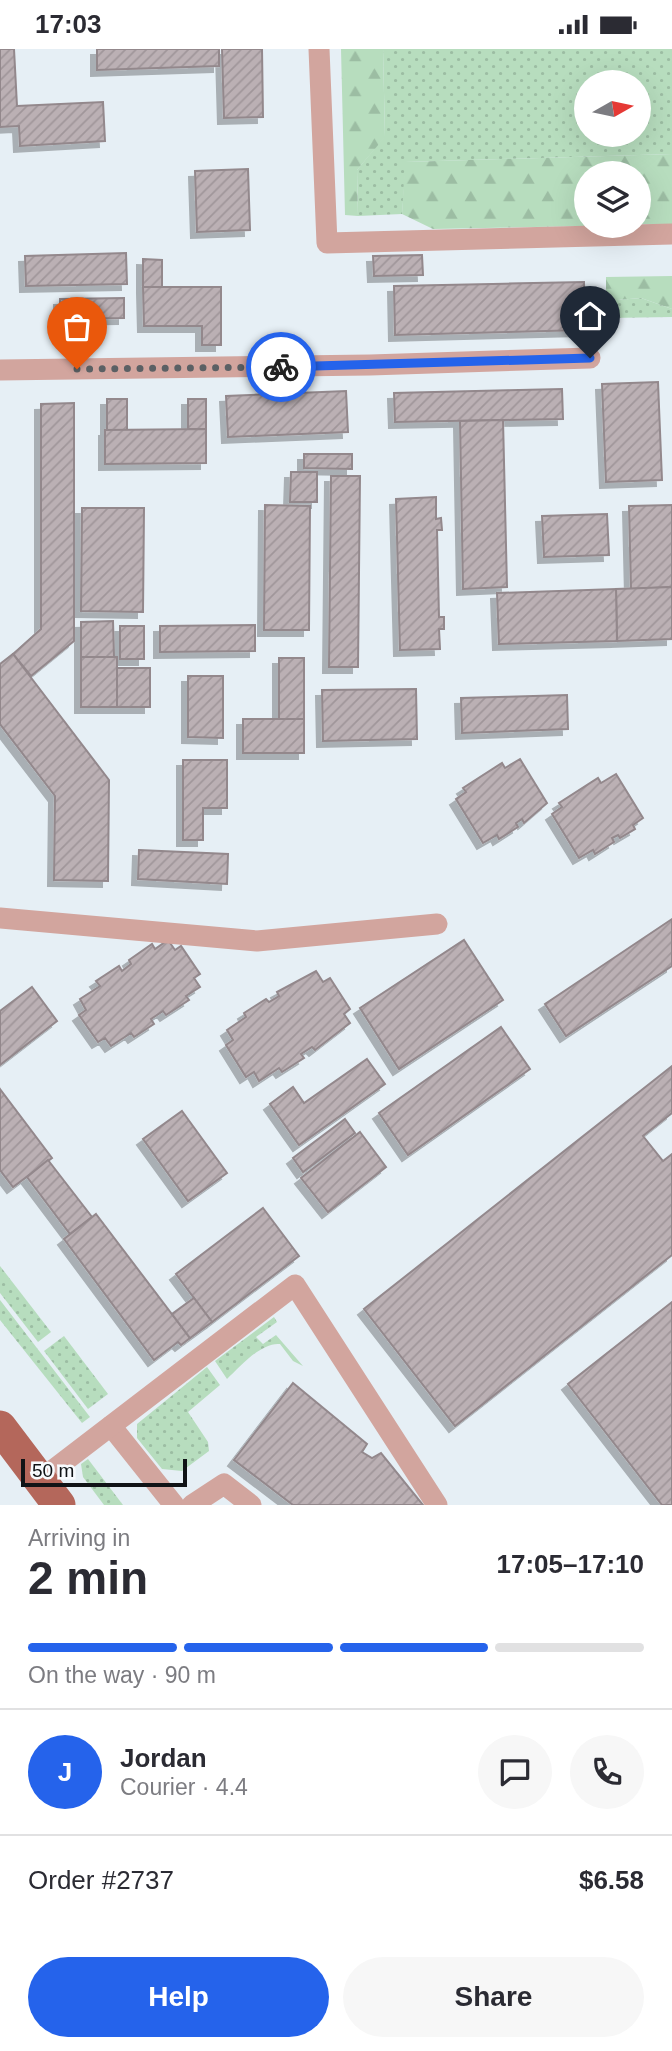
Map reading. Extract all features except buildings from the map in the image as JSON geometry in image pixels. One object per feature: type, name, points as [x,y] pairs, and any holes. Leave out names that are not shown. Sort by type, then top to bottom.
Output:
[{"type":"main road","points":[[0,1427],[49,1493]]},
{"type":"street","points":[[319,49],[327,243],[672,234]]},
{"type":"street","points":[[0,370],[370,365],[590,358]]},
{"type":"street","points":[[0,918],[257,941],[437,924]]},
{"type":"street","points":[[49,1493],[111,1426],[295,1285],[437,1505]]},
{"type":"street","points":[[111,1426],[174,1505]]},
{"type":"street","points":[[192,1505],[224,1484],[251,1505]]},
{"type":"green space","points":[[341,49],[383,49],[385,137],[357,170],[358,216],[345,215]]},
{"type":"green space","points":[[383,49],[672,49],[672,154],[406,162],[402,214],[358,216],[357,170],[385,136]]},
{"type":"green space","points":[[672,154],[672,224],[651,224],[651,161],[574,161],[574,226],[433,229],[402,214],[405,162]]},
{"type":"green space","points":[[672,276],[672,309],[641,298],[606,301],[606,277]]},
{"type":"green space","points":[[641,298],[672,309],[672,317],[609,318],[606,301]]},
{"type":"green space","points":[[0,1266],[51,1332],[38,1342],[0,1293]]},
{"type":"green space","points":[[0,1300],[90,1417],[82,1423],[0,1320]]},
{"type":"green space","points":[[274,1317],[277,1322],[256,1337],[263,1344],[276,1335],[303,1366],[293,1361],[280,1344],[273,1344],[251,1356],[227,1379],[215,1361]]},
{"type":"green space","points":[[64,1336],[108,1394],[88,1409],[44,1351]]},
{"type":"green space","points":[[207,1367],[220,1385],[188,1412],[208,1442],[209,1451],[182,1471],[162,1469],[137,1438],[137,1424]]},
{"type":"green space","points":[[88,1459],[123,1505],[104,1505],[83,1477],[81,1464]]},
{"type":"way so far","points":[[77,369],[281,367]]},
{"type":"route","points":[[281,367],[590,358]]}]
